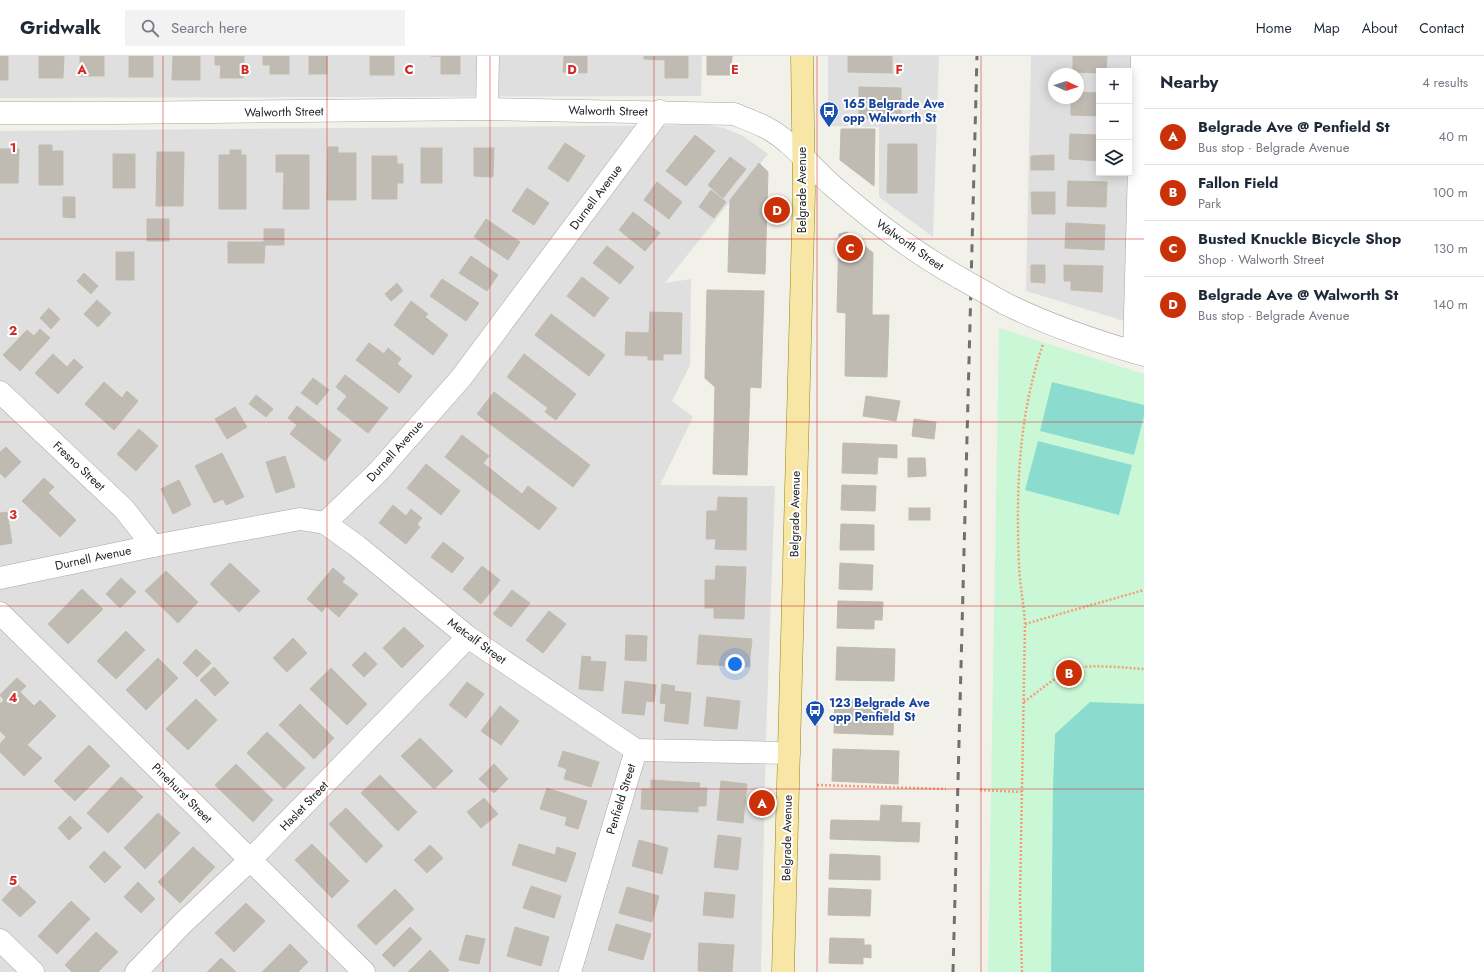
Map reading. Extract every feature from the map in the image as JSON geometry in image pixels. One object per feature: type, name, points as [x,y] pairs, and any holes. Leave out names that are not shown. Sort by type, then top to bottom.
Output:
[{"type":"main road","name":"Belgrade Avenue","points":[[783,972],[804,192],[802,56]]},
{"type":"street","points":[[487,109],[488,56]]},
{"type":"street","points":[[1139,353],[1142,56]]},
{"type":"street","name":"Walworth Street","points":[[0,113],[487,109],[734,114],[765,127],[779,136],[832,186],[887,230],[924,257],[1004,303],[1050,324],[1086,338],[1139,353]]},
{"type":"street","name":"Durnell Avenue","points":[[0,578],[153,546],[300,519],[325,522],[378,472],[461,378],[660,112]]},
{"type":"street","name":"Fresno Street","points":[[0,392],[124,509],[153,546]]},
{"type":"street","name":"Metcalf Street","points":[[325,522],[357,546],[468,637],[636,750]]},
{"type":"street","name":"Pinehurst Street","points":[[0,613],[364,972]]},
{"type":"street","name":"Haslet Street","points":[[136,972],[183,923],[250,860],[468,637]]},
{"type":"street","name":"Penfield Street","points":[[570,972],[636,750],[789,753]]},
{"type":"street","points":[[0,940],[34,972]]},
{"type":"path","points":[[1022,972],[1020,899],[1025,624],[1019,568],[1018,490],[1020,454],[1026,410],[1042,348],[1050,324]]},
{"type":"path","points":[[1025,624],[1144,590]]},
{"type":"path","points":[[1024,702],[1071,670],[1080,667],[1144,669]]},
{"type":"path","points":[[817,786],[946,789]]},
{"type":"path","points":[[980,790],[1021,792]]},
{"type":"shaded area","points":[[0,56],[702,56],[701,96],[0,98]]},
{"type":"shaded area","points":[[828,56],[939,56],[933,237],[879,197],[879,127],[828,126]]},
{"type":"shaded area","points":[[1031,56],[1144,56],[1144,327],[1026,291]]},
{"type":"shaded area","points":[[709,125],[724,128],[743,136],[768,154],[665,283],[691,279],[690,365],[672,401],[693,417],[660,485],[775,486],[766,736],[761,972],[0,972],[0,131]]},
{"type":"shaded area","points":[[1052,382],[1144,405],[1144,416],[1134,455],[1040,431]]},
{"type":"shaded area","points":[[1038,441],[1132,465],[1119,515],[1025,490]]},
{"type":"shaded area","points":[[1090,702],[1144,704],[1144,972],[1051,972],[1055,734]]},
{"type":"green space","points":[[999,328],[1144,374],[1144,972],[988,972]]},
{"type":"building","points":[[0,56],[8,56],[8,80],[0,80]]},
{"type":"building","points":[[39,56],[64,56],[63,78],[39,78]]},
{"type":"building","points":[[80,56],[104,56],[104,76],[80,76]]},
{"type":"building","points":[[129,56],[153,56],[153,77],[129,77]]},
{"type":"building","points":[[173,56],[200,56],[200,80],[172,80]]},
{"type":"building","points":[[215,56],[244,56],[243,78],[220,78],[221,65],[215,65]]},
{"type":"building","points":[[263,56],[289,56],[289,74],[270,74],[270,65],[263,65]]},
{"type":"building","points":[[309,56],[327,56],[327,74],[309,74]]},
{"type":"building","points":[[370,56],[394,56],[394,75],[370,75]]},
{"type":"building","points":[[441,56],[460,56],[460,74],[441,74]]},
{"type":"building","points":[[564,56],[587,56],[587,73],[563,72]]},
{"type":"building","points":[[644,56],[688,56],[688,78],[665,78],[665,60],[644,59]]},
{"type":"building","points":[[707,56],[732,56],[731,75],[707,75]]},
{"type":"building","points":[[848,56],[892,56],[892,73],[848,72]]},
{"type":"building","points":[[1073,56],[1107,56],[1106,68],[1096,68],[1096,73],[1084,72],[1084,68],[1073,68]]},
{"type":"building","points":[[859,87],[901,88],[901,119],[859,119]]},
{"type":"building","points":[[1084,92],[1096,93],[1096,116],[1071,115],[1071,104],[1084,104]]},
{"type":"building","points":[[841,129],[875,129],[874,186],[840,160]]},
{"type":"building","points":[[1070,134],[1096,135],[1096,161],[1069,159]]},
{"type":"building","points":[[695,135],[715,151],[686,186],[666,171]]},
{"type":"building","points":[[565,143],[585,156],[568,182],[548,168]]},
{"type":"building","points":[[888,144],[917,144],[917,193],[887,193]]},
{"type":"building","points":[[39,145],[52,145],[52,151],[63,151],[63,185],[39,185]]},
{"type":"building","points":[[328,147],[338,147],[338,153],[356,153],[356,200],[327,200]]},
{"type":"building","points":[[421,148],[442,148],[442,183],[421,183]]},
{"type":"building","points":[[474,148],[494,148],[493,177],[474,176]]},
{"type":"building","points":[[0,149],[19,149],[18,183],[0,183]]},
{"type":"building","points":[[230,150],[241,150],[241,155],[246,155],[246,209],[219,209],[219,155],[230,155]]},
{"type":"building","points":[[157,152],[184,152],[183,206],[156,206]]},
{"type":"building","points":[[113,154],[135,154],[135,188],[113,188]]},
{"type":"building","points":[[276,155],[309,155],[309,209],[283,209],[284,172],[276,172]]},
{"type":"building","points":[[1054,155],[1054,170],[1031,170],[1031,156]]},
{"type":"building","points":[[372,156],[397,156],[397,164],[403,164],[403,183],[397,183],[397,199],[372,199]]},
{"type":"building","points":[[730,157],[746,169],[723,198],[708,185]]},
{"type":"building","points":[[759,163],[768,172],[765,274],[728,272],[730,200]]},
{"type":"building","points":[[1068,181],[1107,182],[1106,207],[1067,206]]},
{"type":"building","points":[[657,182],[682,202],[669,219],[644,200]]},
{"type":"building","points":[[527,188],[549,203],[534,225],[512,211]]},
{"type":"building","points":[[711,190],[726,202],[714,218],[699,207]]},
{"type":"building","points":[[1031,192],[1055,192],[1055,214],[1032,214]]},
{"type":"building","points":[[63,197],[75,197],[75,218],[63,217]]},
{"type":"building","points":[[633,212],[660,233],[645,251],[619,230]]},
{"type":"building","points":[[147,219],[169,219],[169,241],[147,241]]},
{"type":"building","points":[[486,219],[520,242],[508,260],[474,237]]},
{"type":"building","points":[[1066,223],[1105,225],[1104,250],[1065,248]]},
{"type":"building","points":[[264,229],[284,229],[284,245],[265,245],[264,263],[228,263],[228,242],[264,242]]},
{"type":"building","points":[[847,232],[873,253],[872,315],[889,315],[887,377],[845,376],[846,313],[837,312],[839,234]]},
{"type":"building","points":[[607,246],[634,267],[620,284],[593,263]]},
{"type":"building","points":[[116,252],[134,252],[134,280],[116,280]]},
{"type":"building","points":[[471,256],[498,275],[487,291],[459,273]]},
{"type":"building","points":[[1031,265],[1045,265],[1045,283],[1031,282]]},
{"type":"building","points":[[1064,265],[1103,266],[1102,292],[1071,290],[1071,281],[1064,281]]},
{"type":"building","points":[[84,273],[98,286],[91,294],[77,281]]},
{"type":"building","points":[[582,277],[609,298],[594,317],[567,296]]},
{"type":"building","points":[[442,279],[479,303],[466,321],[430,296]]},
{"type":"building","points":[[397,283],[403,291],[391,301],[385,294]]},
{"type":"building","points":[[707,290],[764,291],[761,388],[750,387],[747,475],[713,474],[715,387],[705,378]]},
{"type":"building","points":[[97,300],[111,313],[98,327],[84,314]]},
{"type":"building","points":[[411,301],[428,314],[425,317],[448,335],[433,355],[394,325]]},
{"type":"building","points":[[49,308],[60,319],[51,329],[40,318]]},
{"type":"building","points":[[650,312],[682,313],[681,354],[663,354],[663,360],[648,360],[648,356],[625,355],[626,332],[649,333]]},
{"type":"building","points":[[551,314],[605,355],[589,376],[535,335]]},
{"type":"building","points":[[40,329],[50,338],[20,371],[3,355],[27,330],[34,336]]},
{"type":"building","points":[[369,343],[384,354],[388,348],[401,359],[397,364],[412,376],[399,393],[356,360]]},
{"type":"building","points":[[53,354],[67,367],[74,359],[83,367],[58,394],[35,373]]},
{"type":"building","points":[[524,354],[576,394],[556,420],[545,412],[548,408],[507,377]]},
{"type":"building","points":[[345,375],[388,408],[368,433],[337,409],[347,396],[336,387]]},
{"type":"building","points":[[313,378],[329,390],[317,405],[301,393]]},
{"type":"building","points":[[104,382],[122,398],[127,391],[138,401],[114,430],[85,404]]},
{"type":"building","points":[[494,392],[590,465],[573,487],[477,414]]},
{"type":"building","points":[[256,395],[273,409],[266,417],[249,404]]},
{"type":"building","points":[[866,396],[900,401],[896,421],[863,416]]},
{"type":"building","points":[[297,406],[341,440],[325,461],[290,434],[297,425],[288,418]]},
{"type":"building","points":[[235,407],[247,427],[227,439],[215,419]]},
{"type":"building","points":[[914,419],[936,422],[934,439],[912,436]]},
{"type":"building","points":[[139,429],[158,446],[136,471],[117,454]]},
{"type":"building","points":[[462,435],[489,456],[483,463],[522,494],[528,486],[557,508],[539,530],[445,457]]},
{"type":"building","points":[[843,443],[897,445],[897,458],[878,457],[877,474],[842,473]]},
{"type":"building","points":[[6,447],[21,462],[5,478],[0,473],[0,452]]},
{"type":"building","points":[[222,453],[244,497],[226,505],[223,499],[214,503],[195,466]]},
{"type":"building","points":[[285,456],[295,487],[276,493],[266,462]]},
{"type":"building","points":[[908,458],[925,458],[926,476],[908,477]]},
{"type":"building","points":[[426,464],[460,491],[441,515],[407,488]]},
{"type":"building","points":[[44,478],[54,487],[48,493],[76,520],[60,537],[22,501]]},
{"type":"building","points":[[179,480],[191,505],[173,514],[161,489]]},
{"type":"building","points":[[842,485],[876,486],[875,511],[841,510]]},
{"type":"building","points":[[718,497],[747,498],[746,550],[715,549],[716,539],[706,539],[707,511],[717,511]]},
{"type":"building","points":[[393,505],[406,516],[411,509],[422,518],[417,524],[420,527],[406,544],[379,523]]},
{"type":"building","points":[[909,508],[930,508],[930,520],[909,520]]},
{"type":"building","points":[[7,512],[12,543],[0,545],[0,513]]},
{"type":"building","points":[[841,524],[874,525],[874,550],[840,550]]},
{"type":"building","points":[[443,542],[464,558],[452,573],[431,557]]},
{"type":"building","points":[[230,563],[260,591],[239,612],[210,584]]},
{"type":"building","points":[[840,563],[873,565],[872,590],[839,589]]},
{"type":"building","points":[[482,566],[500,580],[481,604],[463,589]]},
{"type":"building","points":[[716,566],[746,567],[744,619],[714,618],[714,608],[705,608],[705,580],[715,580]]},
{"type":"building","points":[[333,568],[345,578],[342,582],[358,594],[339,617],[326,606],[322,612],[307,599]]},
{"type":"building","points":[[166,571],[198,602],[178,623],[145,591]]},
{"type":"building","points":[[121,578],[136,592],[120,608],[106,594]]},
{"type":"building","points":[[82,589],[103,609],[68,644],[48,624]]},
{"type":"building","points":[[512,590],[530,603],[511,627],[493,614]]},
{"type":"building","points":[[838,601],[883,602],[882,620],[874,620],[874,629],[837,628]]},
{"type":"building","points":[[549,611],[566,624],[543,653],[526,640]]},
{"type":"building","points":[[404,627],[424,646],[402,668],[383,648]]},
{"type":"building","points":[[126,631],[145,650],[116,679],[97,661]]},
{"type":"building","points":[[626,635],[647,636],[646,661],[625,660]]},
{"type":"building","points":[[699,635],[752,639],[749,667],[697,664]]},
{"type":"building","points":[[293,638],[307,653],[287,672],[273,658]]},
{"type":"building","points":[[837,647],[895,649],[894,681],[836,680]]},
{"type":"building","points":[[196,649],[211,663],[197,677],[183,663]]},
{"type":"building","points":[[365,652],[377,664],[364,677],[352,665]]},
{"type":"building","points":[[582,656],[591,657],[590,661],[606,662],[603,691],[579,689]]},
{"type":"building","points":[[158,658],[178,678],[146,710],[126,690]]},
{"type":"building","points":[[214,667],[229,683],[215,696],[200,680]]},
{"type":"building","points":[[331,668],[367,704],[347,725],[310,689]]},
{"type":"building","points":[[17,678],[26,686],[20,692],[34,706],[40,700],[56,716],[27,745],[42,758],[24,776],[0,752],[0,744],[6,737],[0,731],[0,704],[4,700],[0,695]]},
{"type":"building","points":[[625,681],[656,685],[654,702],[646,701],[644,715],[622,713]]},
{"type":"building","points":[[467,682],[484,694],[466,718],[449,705]]},
{"type":"building","points":[[662,684],[675,686],[674,691],[691,693],[688,724],[664,721],[666,704],[660,703]]},
{"type":"building","points":[[707,697],[740,701],[737,729],[704,726]]},
{"type":"building","points":[[196,699],[217,720],[188,750],[166,729]]},
{"type":"building","points":[[835,700],[894,702],[893,735],[834,733]]},
{"type":"building","points":[[300,704],[334,738],[314,759],[279,725]]},
{"type":"building","points":[[500,706],[519,721],[501,745],[481,731]]},
{"type":"building","points":[[267,732],[305,768],[284,789],[247,753]]},
{"type":"building","points":[[420,738],[453,771],[434,789],[401,756]]},
{"type":"building","points":[[89,745],[110,766],[75,801],[54,781]]},
{"type":"building","points":[[833,749],[899,751],[898,784],[832,781]]},
{"type":"building","points":[[563,751],[599,762],[591,787],[564,779],[567,769],[558,766]]},
{"type":"building","points":[[236,764],[273,800],[253,822],[215,785]]},
{"type":"building","points":[[494,764],[508,779],[494,793],[479,779]]},
{"type":"building","points":[[380,775],[417,812],[398,831],[361,793]]},
{"type":"building","points":[[121,777],[143,797],[108,833],[87,813]]},
{"type":"building","points":[[651,780],[700,783],[699,788],[707,788],[706,806],[698,806],[698,812],[641,809],[642,789],[651,789]]},
{"type":"building","points":[[721,781],[747,784],[743,823],[717,820]]},
{"type":"building","points":[[547,788],[587,801],[578,829],[565,825],[567,817],[540,809]]},
{"type":"building","points":[[484,798],[498,814],[481,828],[467,812]]},
{"type":"building","points":[[881,805],[902,806],[901,822],[920,823],[919,842],[830,839],[831,820],[880,821]]},
{"type":"building","points":[[346,808],[383,846],[366,863],[329,824]]},
{"type":"building","points":[[158,813],[180,833],[145,869],[124,848]]},
{"type":"building","points":[[70,816],[82,828],[69,840],[58,828]]},
{"type":"building","points":[[718,835],[741,838],[738,870],[714,867]]},
{"type":"building","points":[[639,840],[668,848],[662,874],[632,866]]},
{"type":"building","points":[[312,844],[349,881],[332,898],[295,860]]},
{"type":"building","points":[[519,844],[555,855],[557,847],[576,853],[566,882],[512,865]]},
{"type":"building","points":[[430,845],[443,858],[427,873],[414,860]]},
{"type":"building","points":[[193,847],[215,867],[180,903],[158,882]]},
{"type":"building","points":[[104,851],[121,867],[105,883],[89,867]]},
{"type":"building","points":[[830,854],[880,856],[880,880],[829,879]]},
{"type":"building","points":[[138,882],[155,899],[141,913],[124,897]]},
{"type":"building","points":[[17,884],[36,902],[20,917],[2,900]]},
{"type":"building","points":[[531,886],[561,896],[554,918],[523,908]]},
{"type":"building","points":[[627,887],[659,896],[652,922],[619,913]]},
{"type":"building","points":[[829,888],[871,890],[870,916],[828,915]]},
{"type":"building","points":[[395,889],[414,909],[376,945],[357,926]]},
{"type":"building","points":[[705,892],[735,895],[733,918],[703,915]]},
{"type":"building","points":[[71,901],[90,919],[57,954],[38,936]]},
{"type":"building","points":[[246,903],[265,921],[234,952],[215,933]]},
{"type":"building","points":[[616,924],[651,934],[643,960],[608,950]]},
{"type":"building","points":[[410,927],[422,939],[394,967],[382,955]]},
{"type":"building","points":[[515,927],[549,937],[541,966],[507,956]]},
{"type":"building","points":[[96,932],[118,952],[98,972],[72,972],[65,965]]},
{"type":"building","points":[[466,935],[485,939],[479,964],[459,960]]},
{"type":"building","points":[[830,938],[864,939],[864,945],[871,945],[871,958],[863,957],[863,964],[829,963]]},
{"type":"building","points":[[699,943],[734,945],[732,972],[698,971]]},
{"type":"building","points":[[290,944],[308,962],[298,972],[262,972]]},
{"type":"building","points":[[430,950],[449,970],[447,972],[408,972]]},
{"type":"building","points":[[221,958],[236,972],[207,972]]},
{"type":"railway","points":[[953,972],[977,56]]},
{"type":"place","name":"165 Belgrade Ave opp Walworth St","points":[[829,128]]},
{"type":"place","name":"Belgrade Ave @ Walworth St","points":[[777,210]]},
{"type":"place","name":"Busted Knuckle Bicycle Shop","points":[[850,248]]},
{"type":"place","name":"Fallon Field","points":[[1069,673]]},
{"type":"place","name":"123 Belgrade Ave opp Penfield St","points":[[815,727]]},
{"type":"place","name":"Belgrade Ave @ Penfield St","points":[[762,803]]}]
